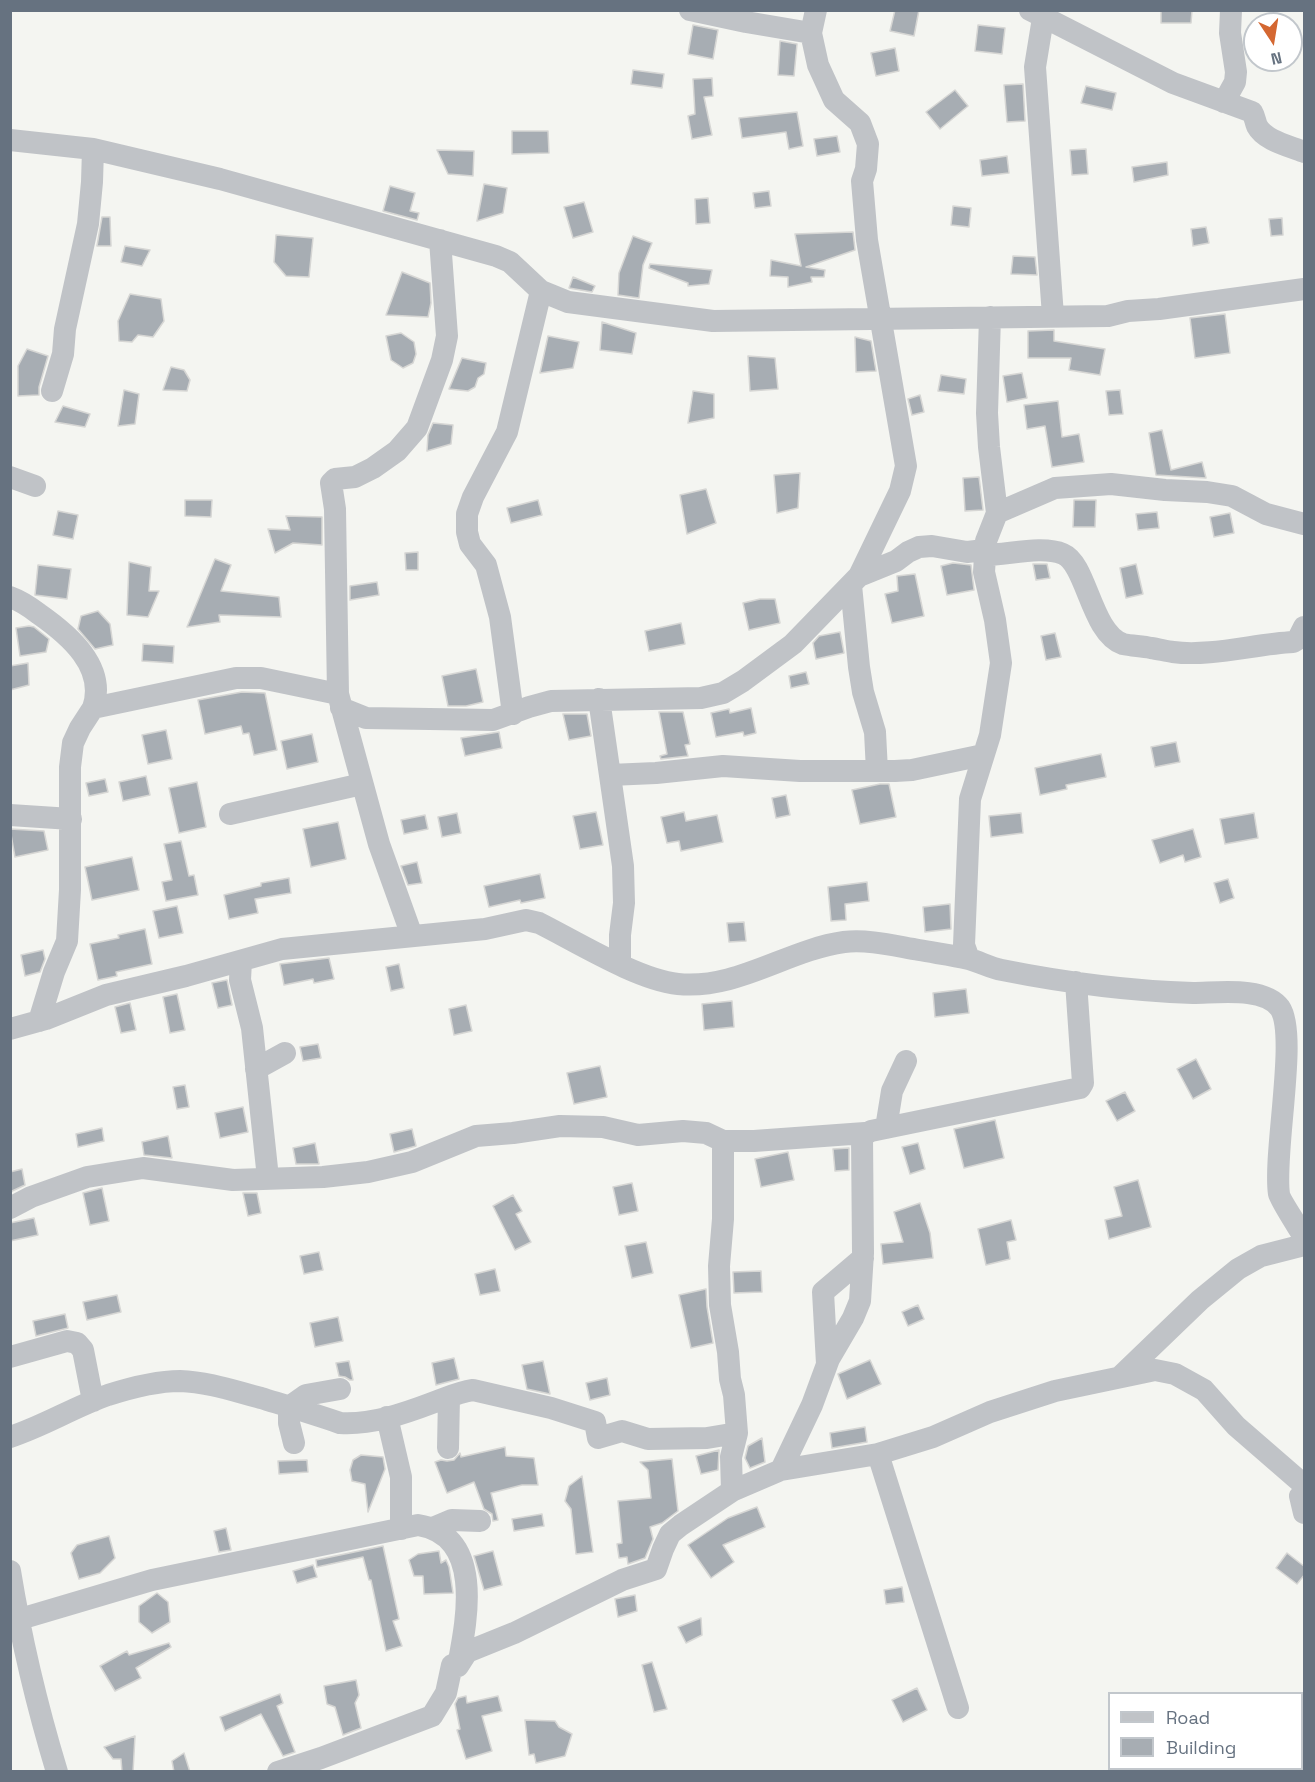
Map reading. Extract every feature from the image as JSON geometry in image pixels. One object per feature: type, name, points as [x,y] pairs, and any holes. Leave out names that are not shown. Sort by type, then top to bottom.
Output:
[{"type":"street","points":[[690,10],[811,33]]},
{"type":"street","points":[[93,708],[236,678],[261,678],[340,701],[366,718],[493,720],[551,701],[701,698],[723,693],[744,681],[793,644],[855,581],[900,491],[906,466],[867,240],[862,181],[867,158],[867,138],[858,120],[834,99],[818,65],[811,33],[816,10]]},
{"type":"street","points":[[1224,102],[1235,82],[1236,72],[1230,33],[1231,10]]},
{"type":"street","points":[[1053,316],[1035,67],[1036,14],[1173,83],[1252,112],[1258,128],[1277,141],[1305,152]]},
{"type":"street","points":[[10,140],[93,149],[220,179],[496,256],[510,262],[541,291],[568,302],[712,321],[1108,316],[1128,310],[1159,309],[1305,289]]},
{"type":"street","points":[[52,391],[63,354],[65,329],[88,224],[93,149]]},
{"type":"street","points":[[412,936],[380,844],[340,701],[335,509],[331,483],[334,479],[355,477],[373,468],[397,451],[417,428],[442,360],[447,336],[440,240]]},
{"type":"street","points":[[513,714],[500,617],[486,565],[470,544],[466,531],[467,514],[472,497],[507,432],[541,291]]},
{"type":"street","points":[[969,959],[964,945],[970,799],[990,735],[1001,663],[995,620],[984,572],[986,541],[997,513],[987,413],[990,317]]},
{"type":"street","points":[[10,477],[35,486]]},
{"type":"street","points":[[997,513],[1055,488],[1111,484],[1232,496],[1266,514],[1305,524]]},
{"type":"street","points":[[855,581],[920,547],[932,546],[985,553],[1054,552],[1065,555],[1072,562],[1105,628],[1122,644],[1174,652],[1200,652],[1293,642],[1299,639],[1305,627]]},
{"type":"street","points":[[855,581],[858,667],[862,692],[875,732],[877,771]]},
{"type":"street","points":[[10,597],[56,626],[84,655],[92,670],[97,697],[73,742],[70,767],[70,890],[67,941],[54,972],[39,1021]]},
{"type":"street","points":[[599,699],[623,866],[624,903],[620,935],[620,964]]},
{"type":"street","points":[[610,775],[723,766],[800,771],[912,770],[983,755]]},
{"type":"street","points":[[230,814],[362,784]]},
{"type":"street","points":[[10,815],[71,819]]},
{"type":"street","points":[[10,1029],[39,1021],[106,995],[282,949],[485,929],[526,920],[533,921],[620,964],[654,978],[681,985],[723,981],[809,951],[844,942],[868,942],[969,959],[1000,970],[1076,982],[1194,993],[1228,992],[1260,995],[1279,1007],[1283,1017],[1286,1037],[1278,1158],[1279,1197],[1305,1237]]},
{"type":"street","points":[[241,961],[240,980],[252,1028],[268,1178]]},
{"type":"street","points":[[10,1208],[31,1197],[87,1177],[143,1168],[233,1180],[323,1177],[368,1172],[412,1162],[476,1136],[560,1126],[603,1127],[638,1135],[682,1131],[706,1133],[723,1141],[754,1141],[875,1131],[1080,1088],[1083,1083],[1076,982]]},
{"type":"street","points":[[256,1069],[285,1053]]},
{"type":"street","points":[[781,1470],[812,1405],[827,1364],[860,1301],[863,1258],[862,1136],[875,1131],[906,1062]]},
{"type":"street","points":[[723,1141],[723,1220],[719,1255],[720,1305],[734,1395],[737,1433],[731,1457],[732,1491]]},
{"type":"street","points":[[1120,1377],[1200,1300],[1238,1269],[1261,1256],[1305,1245]]},
{"type":"street","points":[[827,1364],[823,1292],[863,1258]]},
{"type":"street","points":[[10,1357],[67,1341],[77,1343],[83,1350],[93,1401]]},
{"type":"street","points":[[458,1666],[467,1652],[514,1633],[622,1580],[656,1569],[670,1534],[732,1491],[781,1470],[878,1454],[933,1437],[990,1412],[1055,1391],[1120,1377],[1155,1370],[1187,1379],[1204,1390],[1236,1426],[1305,1485]]},
{"type":"street","points":[[10,1437],[93,1401],[144,1386],[178,1381],[199,1382],[232,1390],[340,1423],[355,1424],[404,1413],[461,1392],[478,1390],[551,1408],[595,1422],[598,1438],[622,1431],[648,1439],[706,1438],[737,1433]]},
{"type":"street","points":[[289,1407],[306,1395],[340,1389]]},
{"type":"street","points":[[448,1448],[449,1397]]},
{"type":"street","points":[[289,1407],[289,1423],[294,1443]]},
{"type":"street","points":[[387,1417],[401,1477],[401,1529]]},
{"type":"street","points":[[878,1454],[958,1708]]},
{"type":"street","points":[[1305,1494],[1300,1496],[1305,1513]]},
{"type":"street","points":[[433,1528],[452,1520],[480,1521]]},
{"type":"street","points":[[14,1621],[152,1581],[418,1525],[433,1528],[442,1533],[457,1551],[463,1563],[468,1591],[458,1666]]},
{"type":"street","points":[[10,1571],[14,1621],[57,1772]]},
{"type":"street","points":[[278,1772],[325,1765],[432,1716],[446,1693],[452,1665],[458,1666]]},
{"type":"building","points":[[895,10],[919,10],[914,36],[890,31]]},
{"type":"building","points":[[1161,10],[1192,10],[1191,23],[1161,23]]},
{"type":"building","points":[[693,25],[718,30],[713,59],[688,54]]},
{"type":"building","points":[[978,25],[1005,28],[1002,54],[975,51]]},
{"type":"building","points":[[780,41],[797,44],[794,76],[778,75]]},
{"type":"building","points":[[895,48],[899,71],[876,76],[871,53]]},
{"type":"building","points":[[633,70],[664,74],[662,88],[631,84]]},
{"type":"building","points":[[712,78],[713,96],[704,97],[712,135],[692,139],[688,116],[695,114],[693,79]]},
{"type":"building","points":[[1023,84],[1025,121],[1007,122],[1004,85]]},
{"type":"building","points":[[1086,86],[1116,93],[1112,110],[1081,103]]},
{"type":"building","points":[[955,90],[968,106],[940,129],[926,112]]},
{"type":"building","points":[[797,112],[803,146],[789,149],[786,132],[742,138],[739,118]]},
{"type":"building","points":[[512,131],[548,131],[549,153],[512,154]]},
{"type":"building","points":[[837,136],[840,152],[817,156],[814,139]]},
{"type":"building","points":[[1086,149],[1088,174],[1072,175],[1070,150]]},
{"type":"building","points":[[437,150],[474,151],[473,176],[448,174]]},
{"type":"building","points":[[1007,156],[1009,173],[982,176],[980,160]]},
{"type":"building","points":[[1167,162],[1168,175],[1134,182],[1132,167]]},
{"type":"building","points":[[484,184],[507,188],[503,213],[477,221]]},
{"type":"building","points":[[390,186],[415,193],[410,211],[419,213],[417,220],[383,211]]},
{"type":"building","points":[[769,191],[771,206],[755,208],[753,193]]},
{"type":"building","points":[[708,198],[710,223],[696,224],[695,199]]},
{"type":"building","points":[[584,202],[593,232],[573,238],[564,207]]},
{"type":"building","points":[[953,206],[971,208],[969,227],[951,225]]},
{"type":"building","points":[[102,217],[110,217],[111,246],[97,246]]},
{"type":"building","points":[[1282,218],[1283,235],[1271,236],[1269,219]]},
{"type":"building","points":[[1206,227],[1209,243],[1193,246],[1191,229]]},
{"type":"building","points":[[853,232],[855,250],[806,267],[825,270],[824,277],[811,277],[812,282],[788,287],[788,277],[770,276],[771,260],[801,266],[795,234]]},
{"type":"building","points":[[276,235],[313,238],[309,277],[286,276],[274,262]]},
{"type":"building","points":[[633,236],[652,243],[643,265],[639,298],[618,295],[619,273]]},
{"type":"building","points":[[125,246],[150,250],[142,266],[121,262]]},
{"type":"building","points":[[1013,256],[1035,257],[1037,275],[1011,274]]},
{"type":"building","points":[[650,264],[712,270],[709,284],[688,286],[688,283],[649,268]]},
{"type":"building","points":[[402,272],[430,283],[431,303],[428,317],[386,315]]},
{"type":"building","points":[[573,277],[595,286],[592,292],[569,288]]},
{"type":"building","points":[[130,294],[161,299],[164,321],[153,337],[138,335],[132,342],[119,341],[118,321]]},
{"type":"building","points":[[1225,314],[1230,353],[1195,358],[1190,318]]},
{"type":"building","points":[[602,322],[636,333],[632,354],[600,350]]},
{"type":"building","points":[[1054,330],[1054,341],[1105,349],[1100,375],[1069,370],[1071,358],[1028,358],[1028,331]]},
{"type":"building","points":[[401,333],[414,342],[416,354],[413,363],[403,368],[391,360],[386,336]]},
{"type":"building","points":[[548,336],[579,342],[573,368],[540,373]]},
{"type":"building","points":[[855,337],[871,341],[876,371],[856,372]]},
{"type":"building","points":[[27,349],[48,356],[39,395],[18,396],[18,366]]},
{"type":"building","points":[[748,356],[775,358],[778,389],[750,391]]},
{"type":"building","points":[[462,358],[486,363],[484,374],[478,378],[475,387],[468,391],[449,389]]},
{"type":"building","points":[[171,367],[184,370],[190,380],[187,391],[163,390]]},
{"type":"building","points":[[1022,373],[1027,398],[1007,402],[1003,376]]},
{"type":"building","points":[[941,375],[966,379],[964,394],[938,391]]},
{"type":"building","points":[[124,390],[139,394],[135,424],[118,426]]},
{"type":"building","points":[[1120,390],[1123,414],[1109,415],[1106,391]]},
{"type":"building","points":[[693,391],[714,394],[714,418],[688,423]]},
{"type":"building","points":[[920,395],[924,412],[912,415],[908,399]]},
{"type":"building","points":[[1058,401],[1062,437],[1079,434],[1084,462],[1052,467],[1045,426],[1027,429],[1024,405]]},
{"type":"building","points":[[63,406],[90,414],[85,427],[55,422]]},
{"type":"building","points":[[433,423],[453,425],[451,444],[427,451],[428,435]]},
{"type":"building","points":[[1162,430],[1171,470],[1202,462],[1206,478],[1156,475],[1149,433]]},
{"type":"building","points":[[800,473],[798,508],[777,513],[774,475]]},
{"type":"building","points":[[979,477],[983,510],[965,511],[963,478]]},
{"type":"building","points":[[706,489],[716,523],[687,534],[680,495]]},
{"type":"building","points":[[185,500],[212,500],[211,517],[185,516]]},
{"type":"building","points":[[538,500],[542,515],[511,523],[507,508]]},
{"type":"building","points":[[1074,500],[1096,500],[1095,527],[1073,527]]},
{"type":"building","points":[[58,511],[78,515],[73,539],[53,535]]},
{"type":"building","points":[[1157,512],[1159,528],[1138,530],[1136,514]]},
{"type":"building","points":[[1230,513],[1234,533],[1214,537],[1210,517]]},
{"type":"building","points":[[286,516],[322,517],[322,545],[293,543],[275,553],[268,529],[290,530]]},
{"type":"building","points":[[418,552],[418,570],[406,570],[405,553]]},
{"type":"building","points":[[215,559],[231,565],[221,591],[279,597],[281,617],[219,615],[220,622],[187,627]]},
{"type":"building","points":[[129,562],[151,567],[149,591],[159,591],[148,617],[127,615]]},
{"type":"building","points":[[953,563],[971,565],[974,590],[947,595],[941,566]]},
{"type":"building","points":[[1033,564],[1047,564],[1050,578],[1036,580]]},
{"type":"building","points":[[1136,564],[1143,594],[1126,598],[1120,568]]},
{"type":"building","points":[[38,565],[71,569],[67,599],[35,595]]},
{"type":"building","points":[[915,574],[924,616],[892,623],[885,594],[898,591],[897,576]]},
{"type":"building","points":[[377,582],[379,595],[350,600],[350,586]]},
{"type":"building","points":[[760,599],[775,599],[780,623],[749,630],[743,603]]},
{"type":"building","points":[[98,611],[110,624],[113,645],[95,649],[78,629],[81,616]]},
{"type":"building","points":[[681,623],[685,644],[649,651],[645,631]]},
{"type":"building","points":[[34,627],[49,639],[46,652],[20,656],[16,628]]},
{"type":"building","points":[[840,632],[844,653],[816,659],[813,643],[819,636]]},
{"type":"building","points":[[1055,633],[1061,657],[1046,660],[1041,636]]},
{"type":"building","points":[[143,644],[174,646],[173,663],[142,661]]},
{"type":"building","points":[[28,663],[29,685],[10,690],[10,666]]},
{"type":"building","points":[[476,669],[483,702],[466,706],[448,706],[442,676]]},
{"type":"building","points":[[806,672],[809,684],[791,688],[789,676]]},
{"type":"building","points":[[242,692],[265,693],[277,750],[254,755],[249,733],[243,734],[241,726],[205,734],[198,700]]},
{"type":"building","points":[[751,708],[756,733],[744,736],[743,732],[716,737],[711,713],[729,709],[730,713]]},
{"type":"building","points":[[659,712],[683,712],[690,744],[685,745],[688,756],[661,759],[660,756],[667,754]]},
{"type":"building","points":[[563,714],[587,714],[591,736],[569,740]]},
{"type":"building","points":[[166,730],[172,759],[148,764],[142,735]]},
{"type":"building","points":[[499,732],[502,748],[465,756],[461,738]]},
{"type":"building","points":[[312,734],[318,762],[287,769],[281,741]]},
{"type":"building","points":[[1176,742],[1180,762],[1155,767],[1151,747]]},
{"type":"building","points":[[1101,754],[1106,777],[1066,785],[1067,789],[1040,795],[1035,768]]},
{"type":"building","points":[[146,776],[150,795],[123,801],[119,782]]},
{"type":"building","points":[[105,779],[108,792],[89,796],[86,783]]},
{"type":"building","points":[[197,782],[206,827],[179,833],[169,788]]},
{"type":"building","points":[[889,784],[896,817],[860,824],[852,790]]},
{"type":"building","points":[[786,795],[790,815],[776,818],[772,798]]},
{"type":"building","points":[[596,812],[603,845],[580,849],[573,816]]},
{"type":"building","points":[[684,812],[686,821],[717,815],[723,842],[681,851],[679,841],[667,843],[661,817]]},
{"type":"building","points":[[457,813],[461,833],[442,837],[438,817]]},
{"type":"building","points":[[1021,813],[1023,833],[991,837],[989,816]]},
{"type":"building","points":[[1254,813],[1258,838],[1225,844],[1220,819]]},
{"type":"building","points":[[425,815],[428,829],[404,834],[401,820]]},
{"type":"building","points":[[338,822],[346,859],[311,867],[303,829]]},
{"type":"building","points":[[10,829],[44,831],[48,850],[15,857]]},
{"type":"building","points":[[1193,829],[1201,857],[1185,862],[1183,855],[1160,863],[1152,840]]},
{"type":"building","points":[[181,841],[189,876],[194,875],[198,895],[166,901],[162,882],[172,880],[164,844]]},
{"type":"building","points":[[132,857],[139,890],[92,900],[85,867]]},
{"type":"building","points":[[417,862],[422,883],[408,885],[401,866]]},
{"type":"building","points":[[540,874],[545,898],[521,903],[520,900],[489,907],[484,886]]},
{"type":"building","points":[[289,878],[291,893],[255,899],[258,913],[229,919],[224,895],[261,886],[261,883]]},
{"type":"building","points":[[1228,879],[1234,898],[1220,903],[1214,883]]},
{"type":"building","points":[[867,882],[869,901],[845,904],[846,920],[831,921],[828,887]]},
{"type":"building","points":[[950,904],[951,929],[925,932],[923,907]]},
{"type":"building","points":[[177,906],[183,933],[159,938],[153,911]]},
{"type":"building","points":[[744,922],[746,941],[729,942],[727,923]]},
{"type":"building","points":[[145,929],[152,964],[116,972],[117,976],[98,980],[90,944],[119,938],[118,935]]},
{"type":"building","points":[[43,950],[45,959],[40,972],[25,976],[21,955]]},
{"type":"building","points":[[329,958],[334,979],[314,983],[313,979],[284,985],[280,964]]},
{"type":"building","points":[[399,964],[404,988],[391,991],[386,967]]},
{"type":"building","points":[[227,980],[232,1005],[218,1008],[212,983]]},
{"type":"building","points":[[966,989],[969,1013],[935,1017],[933,993]]},
{"type":"building","points":[[177,994],[185,1030],[170,1033],[163,997]]},
{"type":"building","points":[[732,1001],[734,1027],[704,1030],[702,1004]]},
{"type":"building","points":[[130,1003],[136,1030],[121,1033],[115,1007]]},
{"type":"building","points":[[466,1005],[472,1031],[454,1035],[449,1009]]},
{"type":"building","points":[[318,1044],[321,1058],[303,1061],[300,1047]]},
{"type":"building","points":[[1196,1059],[1211,1089],[1193,1099],[1177,1069]]},
{"type":"building","points":[[600,1066],[607,1097],[574,1104],[567,1073]]},
{"type":"building","points":[[185,1085],[189,1107],[177,1109],[173,1087]]},
{"type":"building","points":[[1125,1092],[1135,1111],[1117,1121],[1106,1101]]},
{"type":"building","points":[[243,1107],[248,1132],[220,1138],[215,1113]]},
{"type":"building","points":[[995,1120],[1004,1158],[964,1168],[954,1129]]},
{"type":"building","points":[[102,1128],[104,1141],[78,1147],[76,1134]]},
{"type":"building","points":[[412,1129],[416,1146],[394,1152],[390,1134]]},
{"type":"building","points":[[168,1136],[172,1158],[144,1155],[142,1142]]},
{"type":"building","points":[[315,1143],[319,1164],[296,1164],[293,1148]]},
{"type":"building","points":[[918,1143],[925,1169],[910,1174],[902,1147]]},
{"type":"building","points":[[849,1148],[849,1170],[835,1171],[833,1149]]},
{"type":"building","points":[[788,1152],[794,1180],[761,1187],[755,1159]]},
{"type":"building","points":[[22,1169],[25,1185],[10,1192],[10,1172]]},
{"type":"building","points":[[1138,1180],[1151,1227],[1109,1239],[1105,1220],[1122,1216],[1114,1187]]},
{"type":"building","points":[[632,1183],[638,1211],[619,1215],[613,1187]]},
{"type":"building","points":[[102,1188],[109,1221],[90,1225],[83,1193]]},
{"type":"building","points":[[243,1193],[257,1193],[261,1213],[248,1216]]},
{"type":"building","points":[[513,1195],[522,1211],[516,1214],[531,1242],[515,1250],[493,1206]]},
{"type":"building","points":[[920,1203],[930,1233],[933,1258],[883,1264],[881,1244],[903,1242],[894,1212]]},
{"type":"building","points":[[34,1218],[38,1235],[10,1241],[10,1223]]},
{"type":"building","points":[[1011,1220],[1016,1240],[1007,1242],[1010,1259],[986,1265],[978,1229]]},
{"type":"building","points":[[646,1242],[653,1273],[632,1278],[625,1246]]},
{"type":"building","points":[[319,1252],[323,1270],[304,1274],[300,1256]]},
{"type":"building","points":[[495,1269],[500,1291],[480,1295],[475,1274]]},
{"type":"building","points":[[761,1271],[762,1292],[734,1293],[733,1272]]},
{"type":"building","points":[[706,1289],[713,1343],[691,1348],[679,1295]]},
{"type":"building","points":[[117,1295],[121,1312],[87,1320],[83,1302]]},
{"type":"building","points":[[918,1305],[924,1319],[908,1326],[902,1312]]},
{"type":"building","points":[[65,1314],[68,1328],[36,1336],[33,1321]]},
{"type":"building","points":[[338,1317],[343,1341],[315,1347],[310,1323]]},
{"type":"building","points":[[454,1358],[459,1379],[436,1385],[432,1363]]},
{"type":"building","points":[[870,1360],[881,1384],[847,1399],[838,1374]]},
{"type":"building","points":[[349,1361],[353,1380],[339,1376],[336,1363]]},
{"type":"building","points":[[543,1361],[550,1394],[527,1389],[522,1365]]},
{"type":"building","points":[[607,1378],[610,1395],[590,1400],[586,1383]]},
{"type":"building","points":[[865,1427],[867,1442],[832,1448],[830,1433]]},
{"type":"building","points":[[762,1438],[765,1462],[750,1468],[745,1458],[748,1446]]},
{"type":"building","points":[[505,1447],[506,1456],[534,1458],[538,1485],[522,1485],[491,1493],[498,1520],[493,1521],[492,1514],[484,1509],[474,1482],[447,1493],[435,1462],[454,1460],[460,1453],[461,1457]]},
{"type":"building","points":[[719,1450],[718,1470],[701,1474],[696,1456]]},
{"type":"building","points":[[361,1455],[383,1457],[385,1469],[368,1512],[365,1484],[352,1481],[350,1470],[353,1460]]},
{"type":"building","points":[[672,1459],[678,1511],[662,1523],[650,1527],[653,1539],[645,1558],[628,1564],[627,1557],[619,1558],[617,1544],[622,1543],[618,1501],[651,1498],[648,1470],[640,1462]]},
{"type":"building","points":[[307,1460],[308,1472],[279,1474],[278,1461]]},
{"type":"building","points":[[582,1476],[593,1552],[576,1554],[571,1509],[565,1501],[569,1486]]},
{"type":"building","points":[[757,1507],[765,1527],[723,1545],[734,1562],[711,1578],[688,1545],[728,1518]]},
{"type":"building","points":[[542,1514],[544,1526],[514,1531],[512,1519]]},
{"type":"building","points":[[226,1528],[231,1550],[219,1552],[214,1531]]},
{"type":"building","points":[[109,1536],[115,1558],[100,1573],[79,1579],[71,1553],[77,1545]]},
{"type":"building","points":[[383,1546],[399,1619],[393,1621],[402,1646],[386,1651],[371,1580],[369,1580],[363,1557],[317,1567],[316,1560]]},
{"type":"building","points":[[439,1551],[441,1563],[446,1560],[449,1567],[453,1593],[424,1594],[423,1576],[414,1576],[409,1560],[418,1554]]},
{"type":"building","points":[[493,1551],[502,1585],[484,1590],[474,1556]]},
{"type":"building","points":[[1287,1553],[1305,1567],[1305,1574],[1297,1584],[1276,1568]]},
{"type":"building","points":[[313,1565],[317,1577],[297,1583],[293,1571]]},
{"type":"building","points":[[902,1587],[904,1602],[886,1604],[884,1590]]},
{"type":"building","points":[[157,1593],[168,1602],[170,1622],[152,1633],[139,1622],[139,1606]]},
{"type":"building","points":[[635,1595],[637,1611],[618,1617],[615,1599]]},
{"type":"building","points":[[701,1618],[702,1635],[686,1643],[678,1627]]},
{"type":"building","points":[[169,1643],[171,1647],[136,1668],[141,1678],[115,1691],[100,1666],[127,1651],[129,1655]]},
{"type":"building","points":[[652,1662],[667,1709],[654,1712],[642,1665]]},
{"type":"building","points":[[356,1680],[359,1695],[355,1703],[361,1728],[343,1735],[335,1707],[327,1704],[324,1686]]},
{"type":"building","points":[[917,1688],[927,1710],[903,1722],[892,1700]]},
{"type":"building","points":[[280,1694],[283,1703],[277,1706],[295,1752],[283,1756],[261,1714],[225,1731],[220,1717]]},
{"type":"building","points":[[466,1696],[467,1703],[498,1696],[502,1711],[482,1716],[492,1751],[466,1759],[457,1730],[460,1729],[455,1704],[458,1698]]},
{"type":"building","points":[[525,1720],[555,1721],[559,1727],[572,1734],[565,1756],[536,1763],[534,1754],[529,1755]]},
{"type":"building","points":[[135,1736],[133,1772],[122,1772],[121,1759],[113,1759],[104,1747]]},
{"type":"building","points":[[184,1753],[190,1772],[174,1772],[172,1761]]}]
